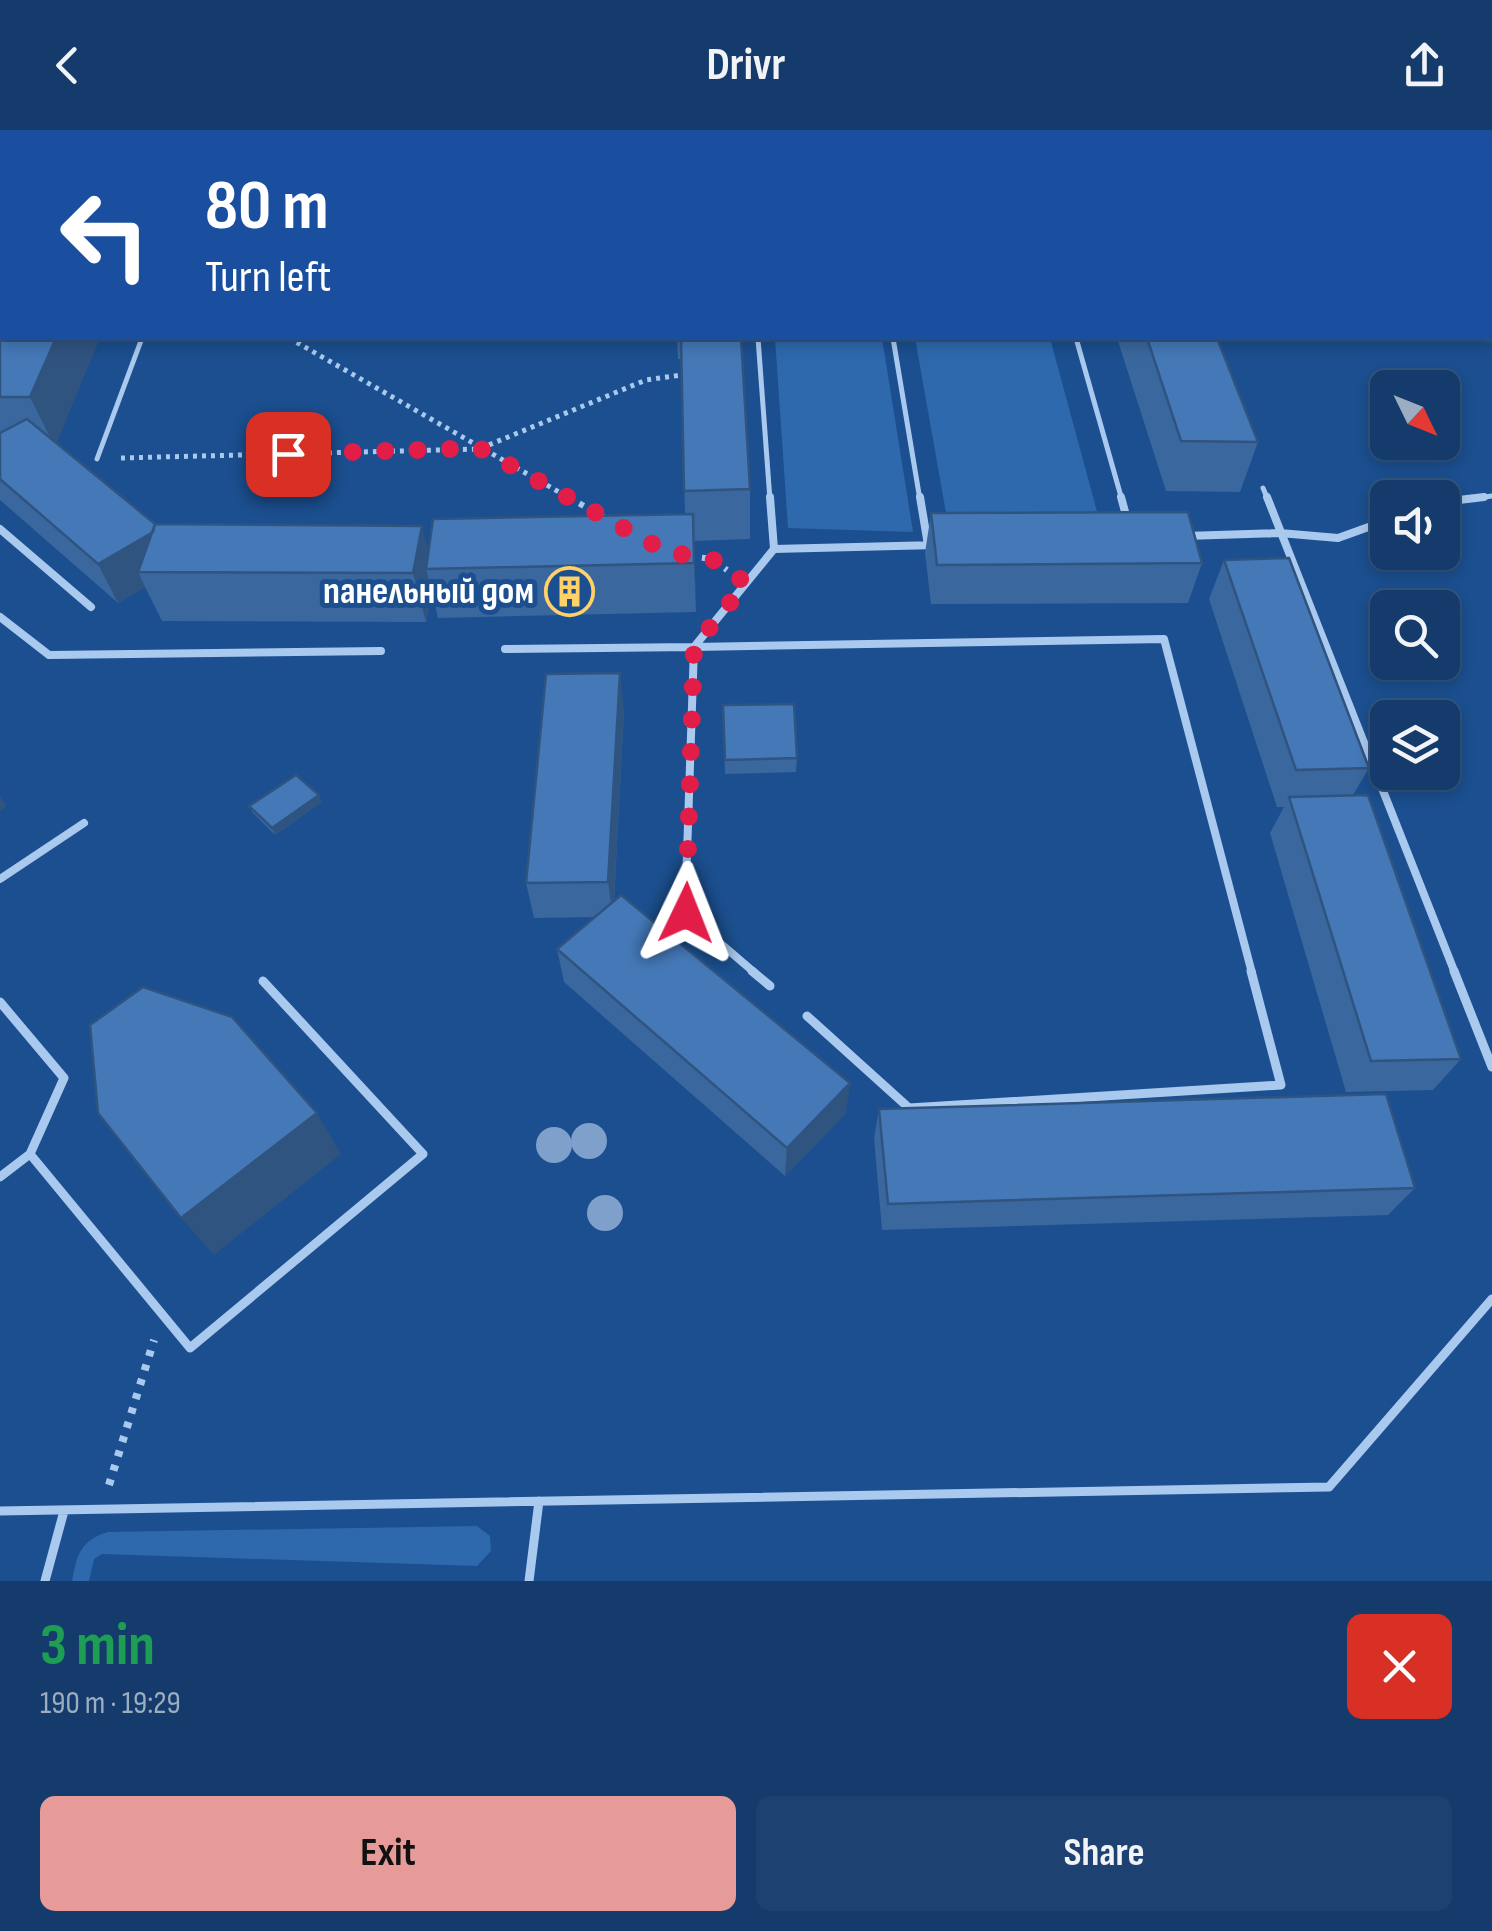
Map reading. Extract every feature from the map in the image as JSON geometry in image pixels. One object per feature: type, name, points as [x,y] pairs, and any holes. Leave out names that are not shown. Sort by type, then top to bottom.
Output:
[{"type":"lane","points":[[96,459],[141,340]]},
{"type":"lane","points":[[758,340],[774,549],[694,647],[686,913],[770,986]]},
{"type":"lane","points":[[893,340],[928,545]]},
{"type":"lane","points":[[1077,340],[1132,537]]},
{"type":"lane","points":[[1264,488],[1492,1068]]},
{"type":"lane","points":[[1460,500],[1492,496]]},
{"type":"lane","points":[[1169,536],[1280,533],[1338,538],[1370,526]]},
{"type":"lane","points":[[0,529],[91,607]]},
{"type":"lane","points":[[774,549],[946,544]]},
{"type":"lane","points":[[0,618],[48,655],[381,651]]},
{"type":"lane","points":[[505,649],[1164,639],[1281,1085],[910,1108],[807,1016]]},
{"type":"lane","points":[[0,879],[84,823]]},
{"type":"lane","points":[[30,1154],[190,1348],[422,1154],[263,981]]},
{"type":"lane","points":[[0,1002],[64,1078],[30,1154],[0,1176]]},
{"type":"lane","points":[[0,1511],[1329,1487],[1492,1299]]},
{"type":"lane","points":[[529,1581],[539,1502]]},
{"type":"lane","points":[[45,1581],[64,1510]]},
{"type":"path","points":[[293,340],[616,524]]},
{"type":"path","points":[[96,459],[479,448],[646,380],[694,374]]},
{"type":"path","points":[[682,555],[712,559],[746,583]]},
{"type":"path","points":[[103,1510],[126,1421],[163,1315]]},
{"type":"shaded area","points":[[775,340],[882,340],[913,532],[788,528]]},
{"type":"shaded area","points":[[915,340],[1051,340],[1099,519],[948,524]]},
{"type":"shaded area","points":[[477,1526],[490,1536],[491,1551],[477,1566],[102,1554],[94,1559],[89,1581],[72,1581],[82,1549],[108,1532]]},
{"type":"building","points":[[0,340],[55,340],[30,397],[0,397]]},
{"type":"building","points":[[681,340],[741,340],[750,489],[684,491]]},
{"type":"building","points":[[1148,340],[1218,340],[1258,442],[1181,441]]},
{"type":"building","points":[[27,419],[155,524],[153,532],[98,564],[0,479],[0,433]]},
{"type":"building","points":[[1188,512],[1202,563],[937,565],[931,513]]},
{"type":"building","points":[[693,514],[694,563],[426,569],[433,519]]},
{"type":"building","points":[[155,524],[422,526],[413,573],[138,572]]},
{"type":"building","points":[[1289,558],[1369,768],[1296,770],[1224,560]]},
{"type":"building","points":[[620,673],[608,882],[526,883],[546,674]]},
{"type":"building","points":[[794,704],[797,758],[725,760],[723,705]]},
{"type":"building","points":[[296,775],[319,795],[272,828],[249,806]]},
{"type":"building","points":[[1368,795],[1461,1059],[1371,1061],[1289,797]]},
{"type":"building","points":[[621,895],[850,1083],[787,1148],[557,949]]},
{"type":"building","points":[[143,987],[232,1017],[317,1113],[181,1218],[98,1113],[90,1025]]},
{"type":"building","points":[[1386,1094],[1415,1188],[888,1204],[879,1109]]},
{"type":"place","name":"панельный дом","points":[[569,591]]},
{"type":"route","points":[[288,454],[479,448],[667,552],[712,559],[746,583],[694,647],[686,913]]}]
